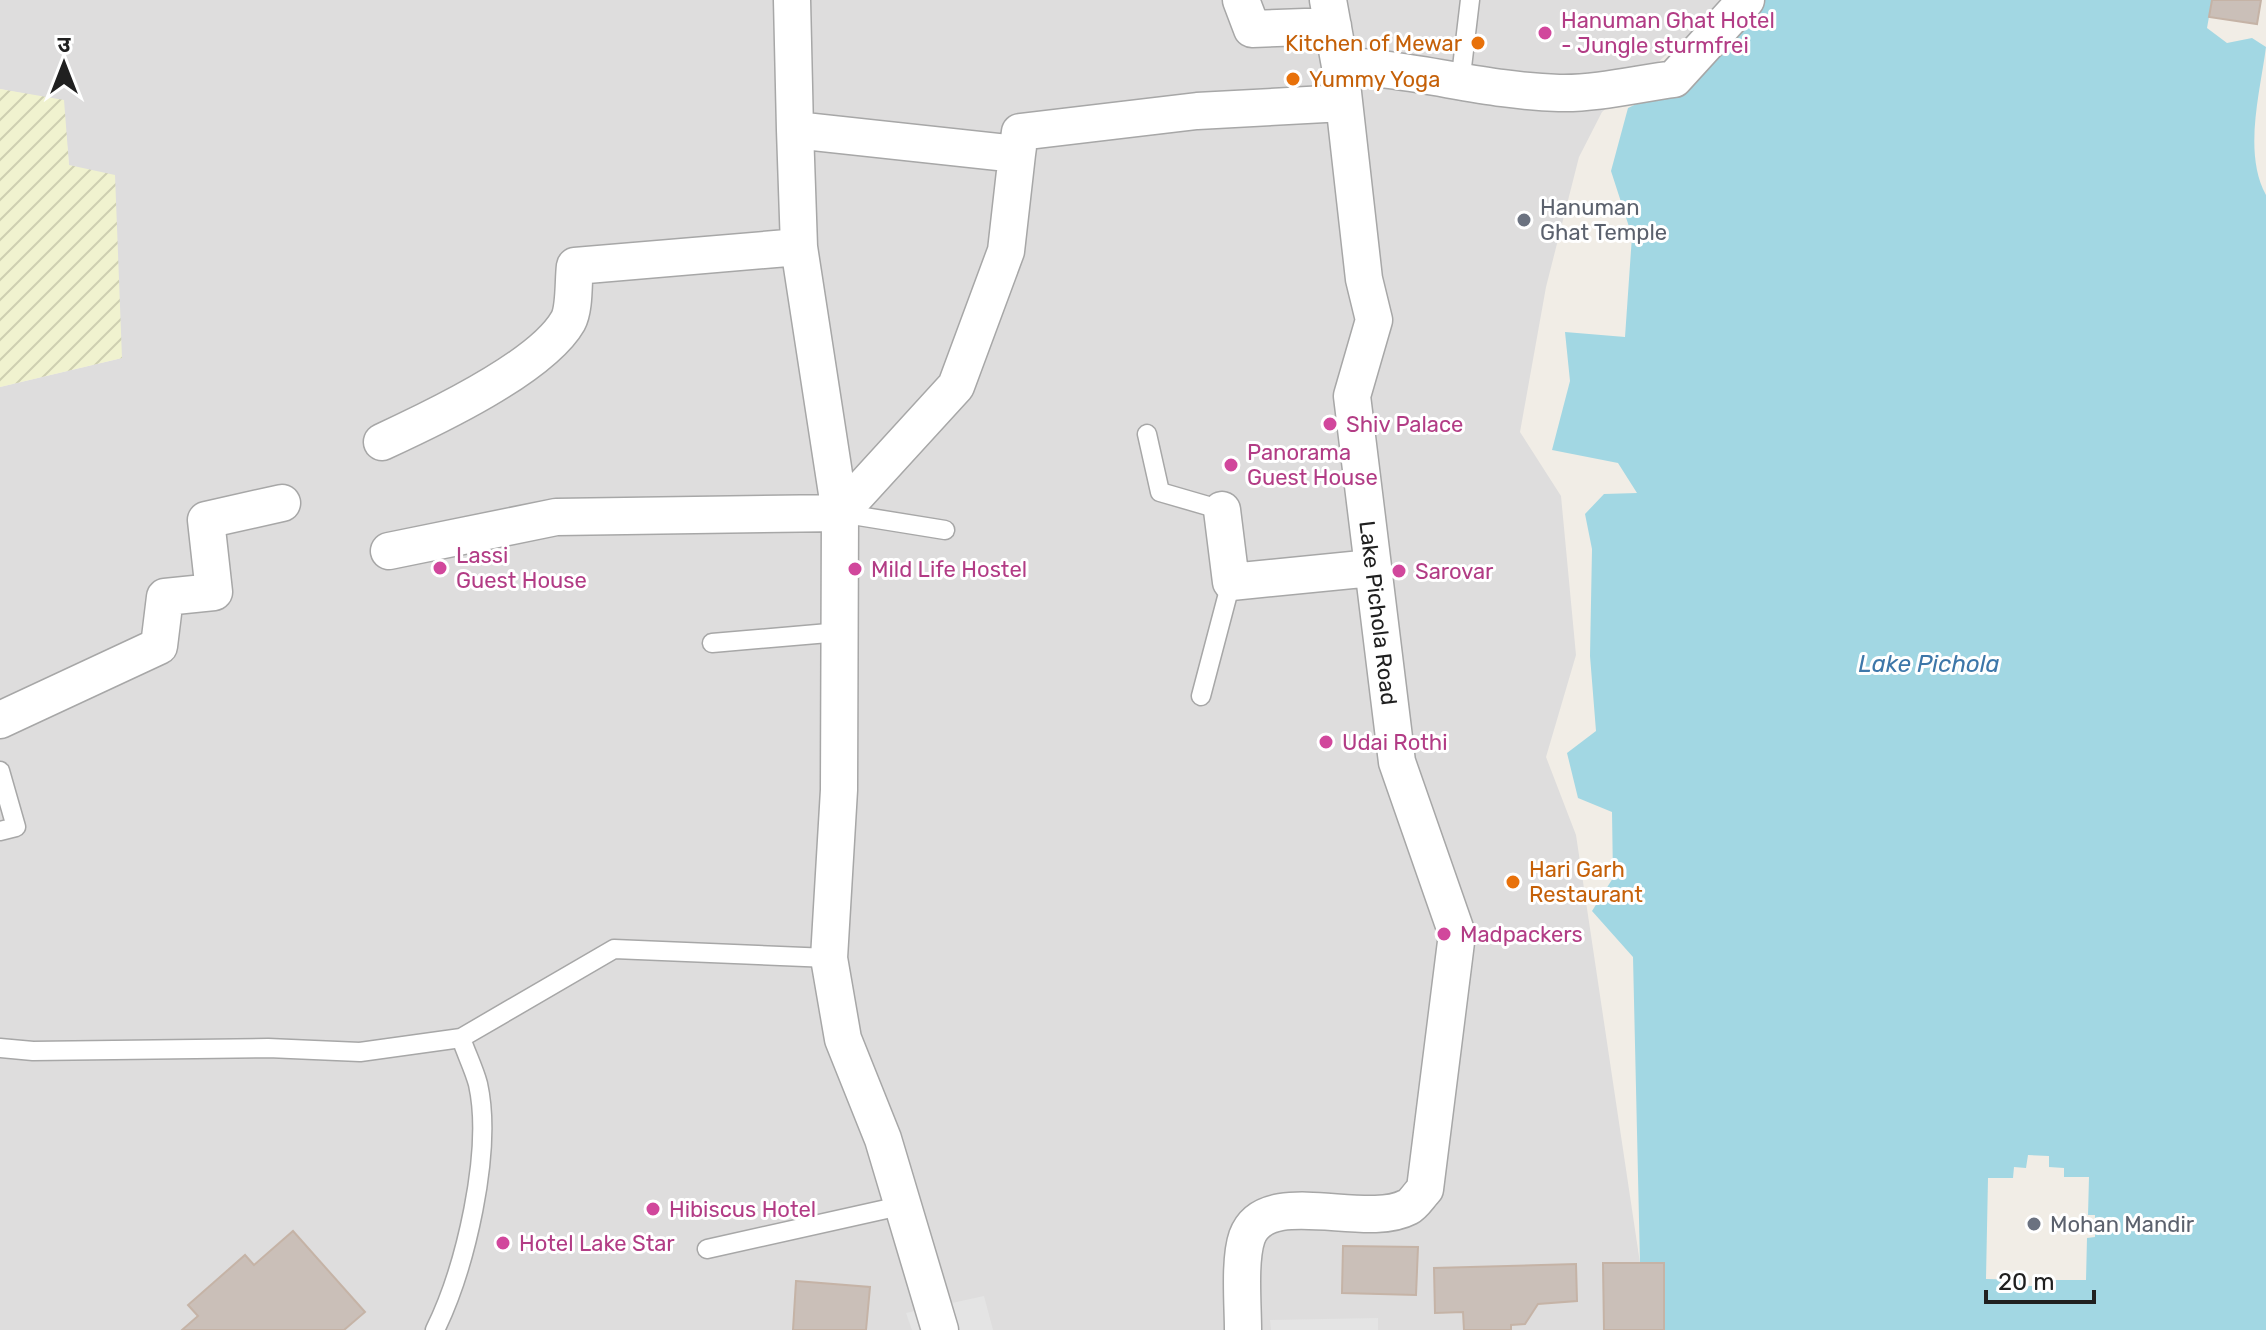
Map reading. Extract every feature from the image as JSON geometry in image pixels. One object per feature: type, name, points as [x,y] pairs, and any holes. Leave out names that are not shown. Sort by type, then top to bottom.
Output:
[{"type":"street","points":[[792,0],[799,247],[840,513],[839,790],[829,958],[843,1039],[883,1139],[900,1206],[940,1330]]},
{"type":"street","points":[[1241,0],[1252,29],[1331,13]]},
{"type":"street","points":[[1340,66],[1391,67],[1460,84],[1561,93],[1674,79],[1746,0]]},
{"type":"street","name":"Lake Pichola Road","points":[[1243,1330],[1246,1240],[1255,1221],[1275,1211],[1378,1214],[1408,1207],[1425,1189],[1457,934],[1397,762],[1352,396],[1374,320],[1364,279],[1340,66],[1331,13]]},
{"type":"street","points":[[389,551],[556,517],[840,513],[956,386],[1006,251],[1020,132],[1197,111],[1344,103]]},
{"type":"street","points":[[795,130],[1017,154]]},
{"type":"street","points":[[382,442],[426,422],[525,365],[569,320],[575,266],[799,247]]},
{"type":"street","points":[[0,720],[159,646],[165,597],[214,592],[206,520],[282,503]]},
{"type":"street","points":[[1222,510],[1231,582],[1372,568]]},
{"type":"lane","points":[[1460,84],[1470,0]]},
{"type":"lane","points":[[1147,434],[1160,492],[1222,510]]},
{"type":"lane","points":[[840,513],[945,530]]},
{"type":"lane","points":[[1201,696],[1231,582]]},
{"type":"lane","points":[[712,643],[840,632]]},
{"type":"lane","points":[[0,771],[16,827],[0,831]]},
{"type":"lane","points":[[0,1048],[33,1051],[268,1048],[360,1052],[461,1038],[614,949],[829,958]]},
{"type":"lane","points":[[435,1330],[449,1301],[471,1215],[481,1155],[478,1085],[461,1038]]},
{"type":"lane","points":[[707,1249],[900,1206]]},
{"type":"shaded area","points":[[0,0],[1728,0],[1602,112],[1579,157],[1546,287],[1520,432],[1561,496],[1576,655],[1546,757],[1576,835],[1640,1263],[1664,1263],[1664,1330],[0,1330],[0,387],[122,358],[69,165],[63,101],[0,89]]},
{"type":"shaded area","points":[[984,1296],[993,1330],[912,1330],[906,1313]]},
{"type":"shaded area","points":[[1378,1318],[1378,1330],[1271,1330],[1270,1320]]},
{"type":"green space","points":[[0,89],[64,100],[69,165],[115,175],[122,358],[0,387]]},
{"type":"water","name":"Lake Pichola","points":[[1758,0],[2212,0],[2207,28],[2227,43],[2252,38],[2266,47],[2254,142],[2255,161],[2266,195],[2266,1330],[1664,1330],[1664,1264],[1640,1263],[1633,957],[1592,911],[1613,878],[1612,812],[1578,798],[1567,753],[1596,731],[1590,656],[1592,549],[1585,514],[1604,494],[1637,493],[1618,463],[1552,450],[1570,381],[1565,332],[1625,337],[1632,236],[1611,171],[1628,108],[1680,83]],"holes":[[[2028,1155],[2049,1156],[2049,1167],[2064,1168],[2064,1177],[2089,1177],[2088,1215],[2095,1215],[2095,1237],[2087,1238],[2086,1280],[2045,1280],[2045,1286],[2024,1286],[2024,1280],[1986,1279],[1988,1178],[2013,1178],[2014,1167],[2026,1168]]]},
{"type":"building","points":[[2212,0],[2261,0],[2257,24],[2209,17]]},
{"type":"building","points":[[293,1231],[365,1312],[344,1330],[182,1330],[198,1316],[188,1305],[245,1255],[254,1265]]},
{"type":"building","points":[[1343,1246],[1418,1247],[1416,1295],[1342,1293]]},
{"type":"building","points":[[1603,1263],[1664,1263],[1664,1330],[1604,1330]]},
{"type":"building","points":[[1576,1264],[1577,1301],[1538,1304],[1525,1324],[1511,1325],[1511,1330],[1464,1330],[1463,1312],[1435,1313],[1434,1268]]},
{"type":"building","points":[[796,1281],[870,1287],[866,1330],[793,1330]]},
{"type":"place","name":"Hanuman Ghat Hotel - Jungle sturmfrei","points":[[1545,33]]},
{"type":"place","name":"Kitchen of Mewar","points":[[1478,43]]},
{"type":"place","name":"Yummy Yoga","points":[[1293,79]]},
{"type":"place","name":"Hanuman Ghat Temple","points":[[1524,220]]},
{"type":"place","name":"Shiv Palace","points":[[1330,424]]},
{"type":"place","name":"Panorama Guest House","points":[[1231,465]]},
{"type":"place","name":"Lassi Guest House","points":[[440,568]]},
{"type":"place","name":"Mild Life Hostel","points":[[855,569]]},
{"type":"place","name":"Sarovar","points":[[1399,571]]},
{"type":"place","name":"Udai Rothi","points":[[1326,742]]},
{"type":"place","name":"Hari Garh Restaurant","points":[[1513,882]]},
{"type":"place","name":"Madpackers","points":[[1444,934]]},
{"type":"place","name":"Hibiscus Hotel","points":[[653,1209]]},
{"type":"place","name":"Mohan Mandir","points":[[2034,1224]]},
{"type":"place","name":"Hotel Lake Star","points":[[503,1243]]}]
